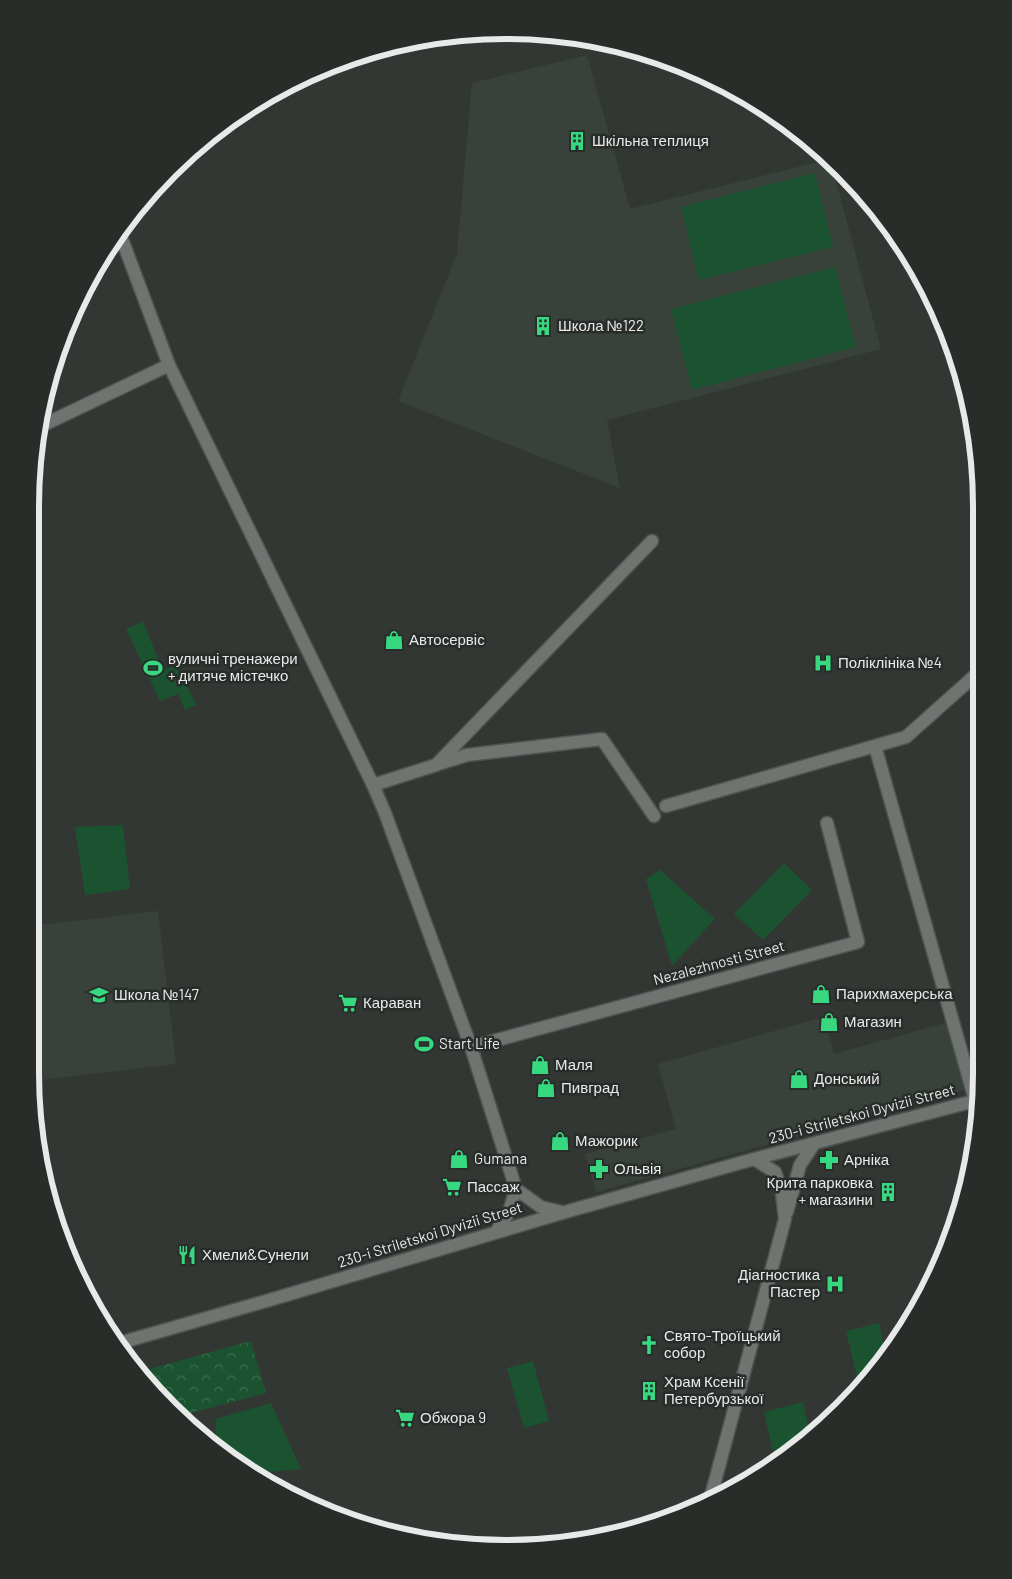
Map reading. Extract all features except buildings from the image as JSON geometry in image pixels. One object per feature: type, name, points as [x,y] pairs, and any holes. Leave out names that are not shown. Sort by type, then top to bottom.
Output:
[{"type":"street","points":[[122,239],[169,365],[374,785],[471,1047],[516,1188],[510,1212],[496,1232]]},
{"type":"street","points":[[47,423],[169,365]]},
{"type":"street","points":[[436,765],[652,541]]},
{"type":"street","points":[[666,806],[906,737],[973,677]]},
{"type":"street","points":[[374,785],[467,755],[602,739],[654,816]]},
{"type":"street","points":[[875,746],[973,1088]]},
{"type":"street","name":"Nezalezhnosti Street","points":[[471,1047],[858,942],[827,823]]},
{"type":"street","name":"230-i Striletskoi Dyvizii Street","points":[[124,1342],[565,1212],[972,1101]]},
{"type":"street","points":[[785,1219],[800,1165],[814,1144]]},
{"type":"street","name":"230-i Striletskoi Dyvizii Street","points":[[712,1492],[785,1219],[782,1193],[775,1172],[754,1159]]},
{"type":"street","points":[[516,1188],[541,1207],[565,1212]]},
{"type":"shaded area","points":[[587,55],[630,209],[821,161],[834,174],[881,349],[607,420],[620,488],[398,401],[457,254],[472,83]]},
{"type":"shaded area","points":[[944,346],[954,376],[951,377]]},
{"type":"shaded area","name":"Школа №147","points":[[158,911],[176,1064],[39,1080],[39,925]]},
{"type":"shaded area","points":[[824,1017],[834,1054],[952,1021],[971,1088],[596,1192],[585,1154],[676,1129],[658,1064]]},
{"type":"green space","points":[[815,173],[833,247],[699,280],[681,207]]},
{"type":"green space","points":[[835,267],[856,347],[692,390],[671,309]]},
{"type":"green space","name":"вуличні тренажери + дитяче містечко","points":[[143,622],[163,670],[175,666],[197,705],[185,710],[178,694],[160,701],[126,629]]},
{"type":"green space","points":[[123,825],[130,889],[85,895],[75,827]]},
{"type":"green space","points":[[784,863],[812,890],[763,940],[734,914]]},
{"type":"green space","points":[[660,870],[715,919],[672,966],[646,879]]},
{"type":"green space","points":[[879,1323],[884,1348],[858,1380],[846,1331]]},
{"type":"green space","points":[[251,1341],[266,1393],[187,1414],[146,1370]]},
{"type":"green space","points":[[533,1361],[549,1421],[524,1428],[507,1368]]},
{"type":"green space","points":[[803,1402],[809,1428],[774,1456],[764,1412]]},
{"type":"green space","points":[[271,1403],[301,1469],[263,1473],[215,1438],[216,1419]]},
{"type":"place","name":"Шкільна теплиця","points":[[577,141]]},
{"type":"place","name":"Школа №122","points":[[543,326]]},
{"type":"place","name":"Автосервіс","points":[[394,640]]},
{"type":"place","name":"Поліклініка №4","points":[[823,663]]},
{"type":"place","name":"вуличні тренажери + дитяче містечко","points":[[153,668]]},
{"type":"place","name":"Парихмахерська","points":[[821,994]]},
{"type":"place","name":"Школа №147","points":[[99,995]]},
{"type":"place","name":"Караван","points":[[348,1003]]},
{"type":"place","name":"Магазин","points":[[829,1022]]},
{"type":"place","name":"Start Life","points":[[424,1044]]},
{"type":"place","name":"Маля","points":[[540,1065]]},
{"type":"place","name":"Донський","points":[[799,1079]]},
{"type":"place","name":"Пивград","points":[[546,1088]]},
{"type":"place","name":"Мажорик","points":[[560,1141]]},
{"type":"place","name":"Gumana","points":[[459,1159]]},
{"type":"place","name":"Арніка","points":[[829,1160]]},
{"type":"place","name":"Ольвія","points":[[599,1169]]},
{"type":"place","name":"Пассаж","points":[[452,1187]]},
{"type":"place","name":"Крита парковка + магазини","points":[[888,1192]]},
{"type":"place","name":"Хмели&Сунели","points":[[187,1255]]},
{"type":"place","name":"Діагностика Пастер","points":[[835,1284]]},
{"type":"place","name":"Свято-Троїцький собор","points":[[649,1345]]},
{"type":"place","name":"Храм Ксенії Петербурзької","points":[[649,1391]]},
{"type":"place","name":"Обжора 9","points":[[405,1418]]}]
